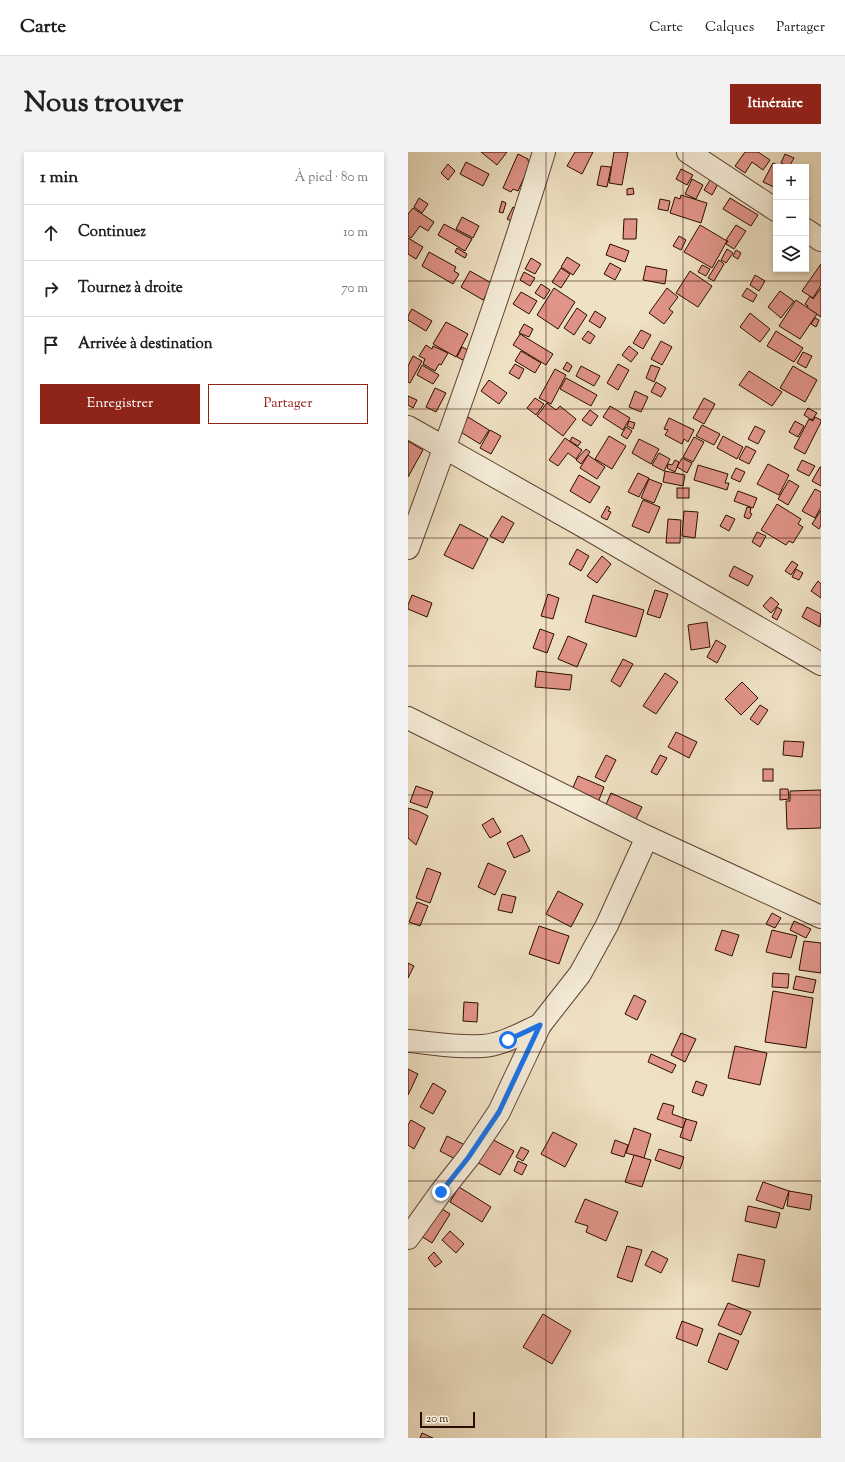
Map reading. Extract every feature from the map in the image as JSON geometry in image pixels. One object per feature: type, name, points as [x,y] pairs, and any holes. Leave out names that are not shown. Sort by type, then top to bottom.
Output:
[{"type":"street","points":[[408,548],[498,298],[544,152]]},
{"type":"street","points":[[688,152],[773,208]]},
{"type":"street","points":[[809,232],[821,240]]},
{"type":"street","points":[[408,427],[597,534],[821,664]]},
{"type":"street","points":[[408,718],[646,837],[821,917]]},
{"type":"street","points":[[408,1238],[468,1158],[499,1112],[540,1025],[580,974],[604,931],[646,837]]},
{"type":"street","points":[[408,1041],[452,1046],[483,1046],[508,1040],[540,1025]]},
{"type":"building","points":[[481,152],[507,152],[497,165]]},
{"type":"building","points":[[575,152],[593,152],[582,174],[567,166]]},
{"type":"building","points":[[614,152],[628,152],[622,185],[609,183]]},
{"type":"building","points":[[745,152],[758,152],[770,160],[763,170],[752,162],[745,173],[735,166]]},
{"type":"building","points":[[518,154],[531,162],[518,191],[513,189],[511,192],[503,188]]},
{"type":"building","points":[[785,154],[794,158],[791,164],[781,163]]},
{"type":"building","points":[[466,162],[489,174],[483,186],[460,174]]},
{"type":"building","points":[[773,163],[775,164],[773,164],[773,187],[763,182]]},
{"type":"building","points":[[448,164],[455,171],[448,180],[441,173]]},
{"type":"building","points":[[601,166],[611,167],[607,187],[597,185]]},
{"type":"building","points":[[681,169],[693,175],[687,185],[676,179]]},
{"type":"building","points":[[692,179],[703,185],[696,199],[685,194]]},
{"type":"building","points":[[710,180],[718,184],[712,195],[704,190]]},
{"type":"building","points":[[633,188],[634,194],[627,195],[627,189]]},
{"type":"building","points":[[681,195],[707,203],[701,223],[670,213],[675,197],[680,199]]},
{"type":"building","points":[[419,198],[428,204],[422,213],[414,207]]},
{"type":"building","points":[[730,198],[758,215],[751,226],[723,209]]},
{"type":"building","points":[[660,199],[670,201],[668,211],[658,209]]},
{"type":"building","points":[[502,201],[506,203],[503,213],[499,212]]},
{"type":"building","points":[[513,207],[517,209],[511,221],[507,219]]},
{"type":"building","points":[[413,208],[434,222],[428,231],[420,226],[411,238],[408,236],[408,214]]},
{"type":"building","points":[[462,217],[479,226],[473,238],[456,229]]},
{"type":"building","points":[[624,219],[637,219],[636,239],[623,239]]},
{"type":"building","points":[[444,224],[472,239],[465,251],[438,235]]},
{"type":"building","points":[[700,225],[727,241],[712,268],[684,252]]},
{"type":"building","points":[[736,225],[746,231],[734,249],[726,244],[728,241],[726,240]]},
{"type":"building","points":[[679,236],[686,240],[681,250],[673,246]]},
{"type":"building","points":[[408,238],[423,247],[416,259],[408,254]]},
{"type":"building","points":[[610,244],[629,251],[625,262],[606,255]]},
{"type":"building","points":[[457,248],[467,254],[465,258],[455,252]]},
{"type":"building","points":[[727,249],[733,253],[726,263],[721,260]]},
{"type":"building","points":[[736,250],[741,253],[738,259],[733,256]]},
{"type":"building","points":[[429,252],[456,267],[454,271],[459,274],[453,284],[422,266]]},
{"type":"building","points":[[567,257],[580,265],[573,275],[561,267]]},
{"type":"building","points":[[531,258],[541,264],[535,274],[525,269]]},
{"type":"building","points":[[719,260],[724,264],[714,281],[708,278]]},
{"type":"building","points":[[610,263],[621,269],[615,280],[604,274]]},
{"type":"building","points":[[821,264],[821,285],[813,298],[802,291]]},
{"type":"building","points":[[702,265],[710,269],[706,276],[698,272]]},
{"type":"building","points":[[646,266],[667,270],[665,284],[643,280]]},
{"type":"building","points":[[561,268],[570,274],[561,288],[552,282]]},
{"type":"building","points":[[470,271],[493,284],[483,300],[461,287]]},
{"type":"building","points":[[690,271],[712,286],[698,307],[676,293]]},
{"type":"building","points":[[524,272],[535,278],[530,286],[520,280]]},
{"type":"building","points":[[755,275],[765,281],[759,291],[750,285]]},
{"type":"building","points":[[541,284],[550,290],[544,299],[535,293]]},
{"type":"building","points":[[554,288],[575,302],[558,329],[537,315]]},
{"type":"building","points":[[667,288],[678,297],[669,309],[673,312],[664,324],[649,313]]},
{"type":"building","points":[[747,288],[757,295],[753,302],[742,296]]},
{"type":"building","points":[[821,288],[821,317],[807,308],[808,306],[805,304],[810,296],[813,299]]},
{"type":"building","points":[[780,291],[794,301],[781,318],[768,307]]},
{"type":"building","points":[[521,292],[537,301],[529,314],[513,304]]},
{"type":"building","points":[[796,300],[817,314],[800,339],[779,326]]},
{"type":"building","points":[[577,308],[587,315],[574,335],[564,328]]},
{"type":"building","points":[[412,309],[432,321],[426,331],[408,320],[408,316]]},
{"type":"building","points":[[595,311],[606,318],[600,328],[589,321]]},
{"type":"building","points":[[750,313],[770,329],[760,342],[740,327]]},
{"type":"building","points":[[815,318],[819,320],[816,327],[811,324]]},
{"type":"building","points":[[446,322],[468,334],[456,357],[433,344]]},
{"type":"building","points":[[524,324],[533,329],[529,337],[519,333]]},
{"type":"building","points":[[641,330],[651,335],[643,349],[633,343]]},
{"type":"building","points":[[588,331],[595,336],[590,344],[582,339]]},
{"type":"building","points":[[776,331],[803,348],[794,362],[767,346]]},
{"type":"building","points":[[520,334],[553,354],[546,365],[513,345]]},
{"type":"building","points":[[661,341],[672,347],[662,365],[651,359]]},
{"type":"building","points":[[426,345],[432,349],[433,346],[448,353],[441,365],[439,364],[435,371],[423,364],[425,359],[419,356]]},
{"type":"building","points":[[629,346],[638,353],[631,362],[622,355]]},
{"type":"building","points":[[462,347],[470,351],[465,361],[457,357]]},
{"type":"building","points":[[521,351],[541,363],[535,373],[515,361]]},
{"type":"building","points":[[803,352],[812,356],[806,368],[797,363]]},
{"type":"building","points":[[413,356],[422,361],[410,383],[408,382],[408,366]]},
{"type":"building","points":[[567,362],[572,366],[569,372],[563,369]]},
{"type":"building","points":[[515,364],[524,369],[519,379],[509,373]]},
{"type":"building","points":[[618,364],[629,370],[618,390],[607,383]]},
{"type":"building","points":[[422,365],[439,375],[433,384],[417,375]]},
{"type":"building","points":[[651,365],[660,368],[654,382],[646,378]]},
{"type":"building","points":[[581,366],[600,376],[594,386],[576,376]]},
{"type":"building","points":[[793,366],[817,380],[805,402],[780,388]]},
{"type":"building","points":[[555,369],[566,375],[551,404],[539,398]]},
{"type":"building","points":[[749,371],[782,392],[772,406],[739,385]]},
{"type":"building","points":[[566,378],[597,395],[591,406],[560,389]]},
{"type":"building","points":[[489,380],[507,393],[499,404],[481,391]]},
{"type":"building","points":[[656,382],[666,388],[661,397],[651,392]]},
{"type":"building","points":[[435,388],[446,393],[436,412],[426,407]]},
{"type":"building","points":[[635,391],[648,397],[641,412],[629,407]]},
{"type":"building","points":[[408,396],[417,400],[413,408],[408,405]]},
{"type":"building","points":[[535,398],[544,404],[536,415],[527,408]]},
{"type":"building","points":[[704,398],[715,404],[704,424],[693,418]]},
{"type":"building","points":[[547,403],[556,410],[560,406],[576,419],[563,436],[537,416]]},
{"type":"building","points":[[610,406],[630,418],[623,430],[603,417]]},
{"type":"building","points":[[808,408],[817,413],[812,420],[804,415]]},
{"type":"building","points":[[590,410],[598,416],[591,426],[582,420]]},
{"type":"building","points":[[468,417],[489,430],[480,444],[459,431]]},
{"type":"building","points":[[815,417],[821,420],[821,422],[805,454],[794,448],[809,419],[813,421]]},
{"type":"building","points":[[669,418],[694,430],[688,442],[684,439],[682,444],[665,435],[668,430],[664,429]]},
{"type":"building","points":[[629,421],[635,423],[633,429],[627,426]]},
{"type":"building","points":[[795,421],[804,426],[798,437],[789,432]]},
{"type":"building","points":[[702,425],[720,434],[714,445],[696,436]]},
{"type":"building","points":[[755,426],[765,431],[758,444],[748,439]]},
{"type":"building","points":[[626,427],[632,431],[627,439],[621,435]]},
{"type":"building","points":[[490,430],[501,436],[491,454],[480,448]]},
{"type":"building","points":[[609,436],[626,446],[612,469],[595,459]]},
{"type":"building","points":[[723,436],[743,447],[737,459],[717,448]]},
{"type":"building","points":[[572,437],[581,442],[578,446],[570,441]]},
{"type":"building","points":[[694,437],[704,442],[693,462],[683,457]]},
{"type":"building","points":[[565,438],[582,450],[576,459],[568,453],[558,466],[549,460]]},
{"type":"building","points":[[639,439],[659,449],[651,464],[632,453]]},
{"type":"building","points":[[408,441],[423,450],[408,477]]},
{"type":"building","points":[[746,446],[756,451],[749,464],[739,459]]},
{"type":"building","points":[[586,449],[590,452],[581,464],[576,460]]},
{"type":"building","points":[[659,453],[670,459],[664,471],[652,465]]},
{"type":"building","points":[[588,455],[605,467],[597,479],[580,468]]},
{"type":"building","points":[[682,458],[692,463],[687,473],[677,467]]},
{"type":"building","points":[[675,460],[679,462],[675,472],[667,468],[668,464],[672,465]]},
{"type":"building","points":[[802,460],[815,466],[809,476],[797,470]]},
{"type":"building","points":[[768,464],[789,475],[779,495],[757,484]]},
{"type":"building","points":[[698,465],[728,474],[725,483],[729,483],[727,490],[694,480]]},
{"type":"building","points":[[821,467],[821,486],[812,481]]},
{"type":"building","points":[[736,468],[745,472],[740,482],[731,478]]},
{"type":"building","points":[[665,471],[685,475],[683,486],[663,482]]},
{"type":"building","points":[[638,473],[649,478],[639,497],[628,492]]},
{"type":"building","points":[[579,475],[600,487],[590,503],[570,491]]},
{"type":"building","points":[[649,479],[662,484],[654,503],[641,498]]},
{"type":"building","points":[[789,480],[799,486],[788,505],[778,499]]},
{"type":"building","points":[[677,488],[689,488],[689,498],[677,498]]},
{"type":"building","points":[[815,489],[821,492],[821,507],[815,518],[802,511]]},
{"type":"building","points":[[738,491],[757,498],[753,508],[734,501]]},
{"type":"building","points":[[643,500],[660,507],[649,533],[632,526]]},
{"type":"building","points":[[777,504],[801,519],[798,524],[803,527],[793,543],[789,541],[786,545],[761,530]]},
{"type":"building","points":[[607,506],[610,508],[608,511],[611,512],[607,520],[601,517]]},
{"type":"building","points":[[747,507],[751,508],[750,513],[752,514],[749,519],[744,517]]},
{"type":"building","points":[[821,510],[821,525],[819,529],[812,524]]},
{"type":"building","points":[[684,511],[698,512],[695,538],[682,536]]},
{"type":"building","points":[[726,515],[735,519],[729,531],[720,526]]},
{"type":"building","points":[[502,516],[514,523],[503,543],[490,536]]},
{"type":"building","points":[[668,519],[681,520],[680,543],[666,543]]},
{"type":"building","points":[[460,524],[488,539],[473,569],[444,555]]},
{"type":"building","points":[[757,532],[766,536],[760,547],[752,542]]},
{"type":"building","points":[[577,549],[589,556],[581,571],[569,564]]},
{"type":"building","points":[[602,556],[611,564],[597,583],[587,576]]},
{"type":"building","points":[[792,561],[798,565],[791,575],[785,571]]},
{"type":"building","points":[[734,566],[753,576],[748,586],[729,576]]},
{"type":"building","points":[[796,569],[803,573],[799,580],[792,577]]},
{"type":"building","points":[[818,581],[821,584],[821,598],[811,591]]},
{"type":"building","points":[[655,590],[668,594],[660,618],[647,614]]},
{"type":"building","points":[[548,594],[559,598],[553,619],[541,616]]},
{"type":"building","points":[[412,595],[432,603],[427,617],[408,609]]},
{"type":"building","points":[[593,595],[644,610],[636,637],[585,622]]},
{"type":"building","points":[[771,597],[779,604],[771,613],[763,606]]},
{"type":"building","points":[[777,607],[782,610],[777,620],[772,617]]},
{"type":"building","points":[[807,607],[821,614],[820,627],[802,617]]},
{"type":"building","points":[[707,622],[710,647],[691,650],[688,625]]},
{"type":"building","points":[[540,629],[554,634],[547,653],[533,648]]},
{"type":"building","points":[[568,636],[587,644],[577,667],[558,659]]},
{"type":"building","points":[[716,640],[726,646],[717,663],[707,657]]},
{"type":"building","points":[[623,659],[633,664],[620,687],[611,681]]},
{"type":"building","points":[[537,671],[572,675],[570,690],[535,687]]},
{"type":"building","points":[[665,673],[678,682],[656,714],[643,706]]},
{"type":"building","points":[[742,682],[758,698],[741,715],[725,699]]},
{"type":"building","points":[[760,705],[768,710],[758,725],[750,719]]},
{"type":"building","points":[[676,732],[697,742],[689,758],[668,747]]},
{"type":"building","points":[[784,741],[804,742],[802,757],[783,755]]},
{"type":"building","points":[[606,755],[616,760],[605,782],[595,777]]},
{"type":"building","points":[[660,755],[667,758],[657,775],[651,772]]},
{"type":"building","points":[[763,769],[773,769],[773,781],[763,781]]},
{"type":"building","points":[[578,776],[604,787],[597,805],[570,794]]},
{"type":"building","points":[[416,786],[433,792],[427,808],[410,802]]},
{"type":"building","points":[[780,789],[788,789],[789,799],[780,800]]},
{"type":"building","points":[[821,790],[821,828],[787,829],[786,801],[790,801],[790,791]]},
{"type":"building","points":[[611,793],[642,807],[635,821],[605,807]]},
{"type":"building","points":[[408,808],[428,816],[416,845],[408,838]]},
{"type":"building","points":[[493,818],[501,832],[490,838],[482,825]]},
{"type":"building","points":[[522,835],[530,851],[514,858],[507,843]]},
{"type":"building","points":[[488,863],[506,871],[495,895],[478,887]]},
{"type":"building","points":[[427,868],[441,873],[430,903],[416,898]]},
{"type":"building","points":[[558,891],[583,904],[571,927],[546,914]]},
{"type":"building","points":[[502,894],[516,897],[512,913],[498,910]]},
{"type":"building","points":[[417,902],[428,906],[420,926],[409,922]]},
{"type":"building","points":[[772,913],[781,918],[775,928],[766,924]]},
{"type":"building","points":[[794,921],[811,929],[806,938],[790,930]]},
{"type":"building","points":[[539,926],[569,936],[559,964],[529,954]]},
{"type":"building","points":[[722,930],[739,935],[732,956],[715,950]]},
{"type":"building","points":[[772,930],[797,936],[791,958],[766,952]]},
{"type":"building","points":[[804,941],[821,943],[821,973],[799,970]]},
{"type":"building","points":[[408,963],[414,966],[408,978]]},
{"type":"building","points":[[773,973],[789,974],[788,988],[772,987]]},
{"type":"building","points":[[796,976],[816,980],[813,993],[793,989]]},
{"type":"building","points":[[773,991],[813,998],[806,1048],[765,1042]]},
{"type":"building","points":[[634,995],[646,1001],[637,1020],[625,1014]]},
{"type":"building","points":[[464,1002],[478,1003],[477,1022],[463,1021]]},
{"type":"building","points":[[681,1033],[696,1039],[685,1062],[671,1055]]},
{"type":"building","points":[[735,1046],[767,1053],[760,1085],[728,1078]]},
{"type":"building","points":[[651,1054],[676,1065],[672,1073],[648,1062]]},
{"type":"building","points":[[408,1069],[418,1074],[408,1095]]},
{"type":"building","points":[[696,1081],[707,1085],[703,1096],[692,1092]]},
{"type":"building","points":[[433,1083],[446,1091],[433,1114],[420,1107]]},
{"type":"building","points":[[663,1103],[674,1106],[672,1114],[686,1119],[683,1128],[657,1119]]},
{"type":"building","points":[[686,1119],[697,1122],[691,1141],[680,1137]]},
{"type":"building","points":[[411,1120],[425,1128],[414,1149],[408,1145],[408,1125]]},
{"type":"building","points":[[634,1128],[651,1134],[644,1158],[626,1153]]},
{"type":"building","points":[[553,1132],[577,1144],[565,1167],[541,1154]]},
{"type":"building","points":[[447,1136],[467,1146],[459,1161],[440,1151]]},
{"type":"building","points":[[486,1136],[514,1151],[500,1175],[473,1160]]},
{"type":"building","points":[[615,1140],[628,1145],[624,1157],[611,1153]]},
{"type":"building","points":[[521,1147],[529,1151],[523,1161],[516,1157]]},
{"type":"building","points":[[659,1149],[684,1157],[680,1169],[655,1160]]},
{"type":"building","points":[[634,1155],[651,1160],[642,1187],[625,1182]]},
{"type":"building","points":[[518,1161],[527,1165],[522,1175],[514,1171]]},
{"type":"building","points":[[763,1182],[789,1191],[783,1209],[756,1200]]},
{"type":"building","points":[[459,1187],[491,1207],[482,1222],[450,1202]]},
{"type":"building","points":[[789,1191],[812,1195],[810,1210],[787,1206]]},
{"type":"building","points":[[585,1199],[618,1212],[606,1241],[586,1232],[588,1226],[575,1222]]},
{"type":"building","points":[[748,1206],[780,1213],[776,1228],[745,1221]]},
{"type":"building","points":[[439,1207],[450,1214],[432,1243],[421,1236]]},
{"type":"building","points":[[450,1231],[464,1244],[456,1253],[442,1240]]},
{"type":"building","points":[[627,1246],[642,1250],[632,1282],[617,1277]]},
{"type":"building","points":[[652,1251],[668,1259],[661,1273],[645,1265]]},
{"type":"building","points":[[434,1252],[442,1262],[435,1267],[428,1258]]},
{"type":"building","points":[[738,1254],[765,1260],[759,1287],[732,1281]]},
{"type":"building","points":[[728,1303],[751,1312],[741,1335],[718,1325]]},
{"type":"building","points":[[543,1314],[571,1331],[552,1364],[523,1347]]},
{"type":"building","points":[[682,1321],[703,1329],[697,1346],[676,1338]]},
{"type":"building","points":[[719,1333],[739,1341],[727,1370],[708,1362]]},
{"type":"building","points":[[422,1433],[433,1438],[420,1438]]},
{"type":"route","points":[[441,1192],[468,1158],[499,1112],[540,1025],[508,1040]]}]
